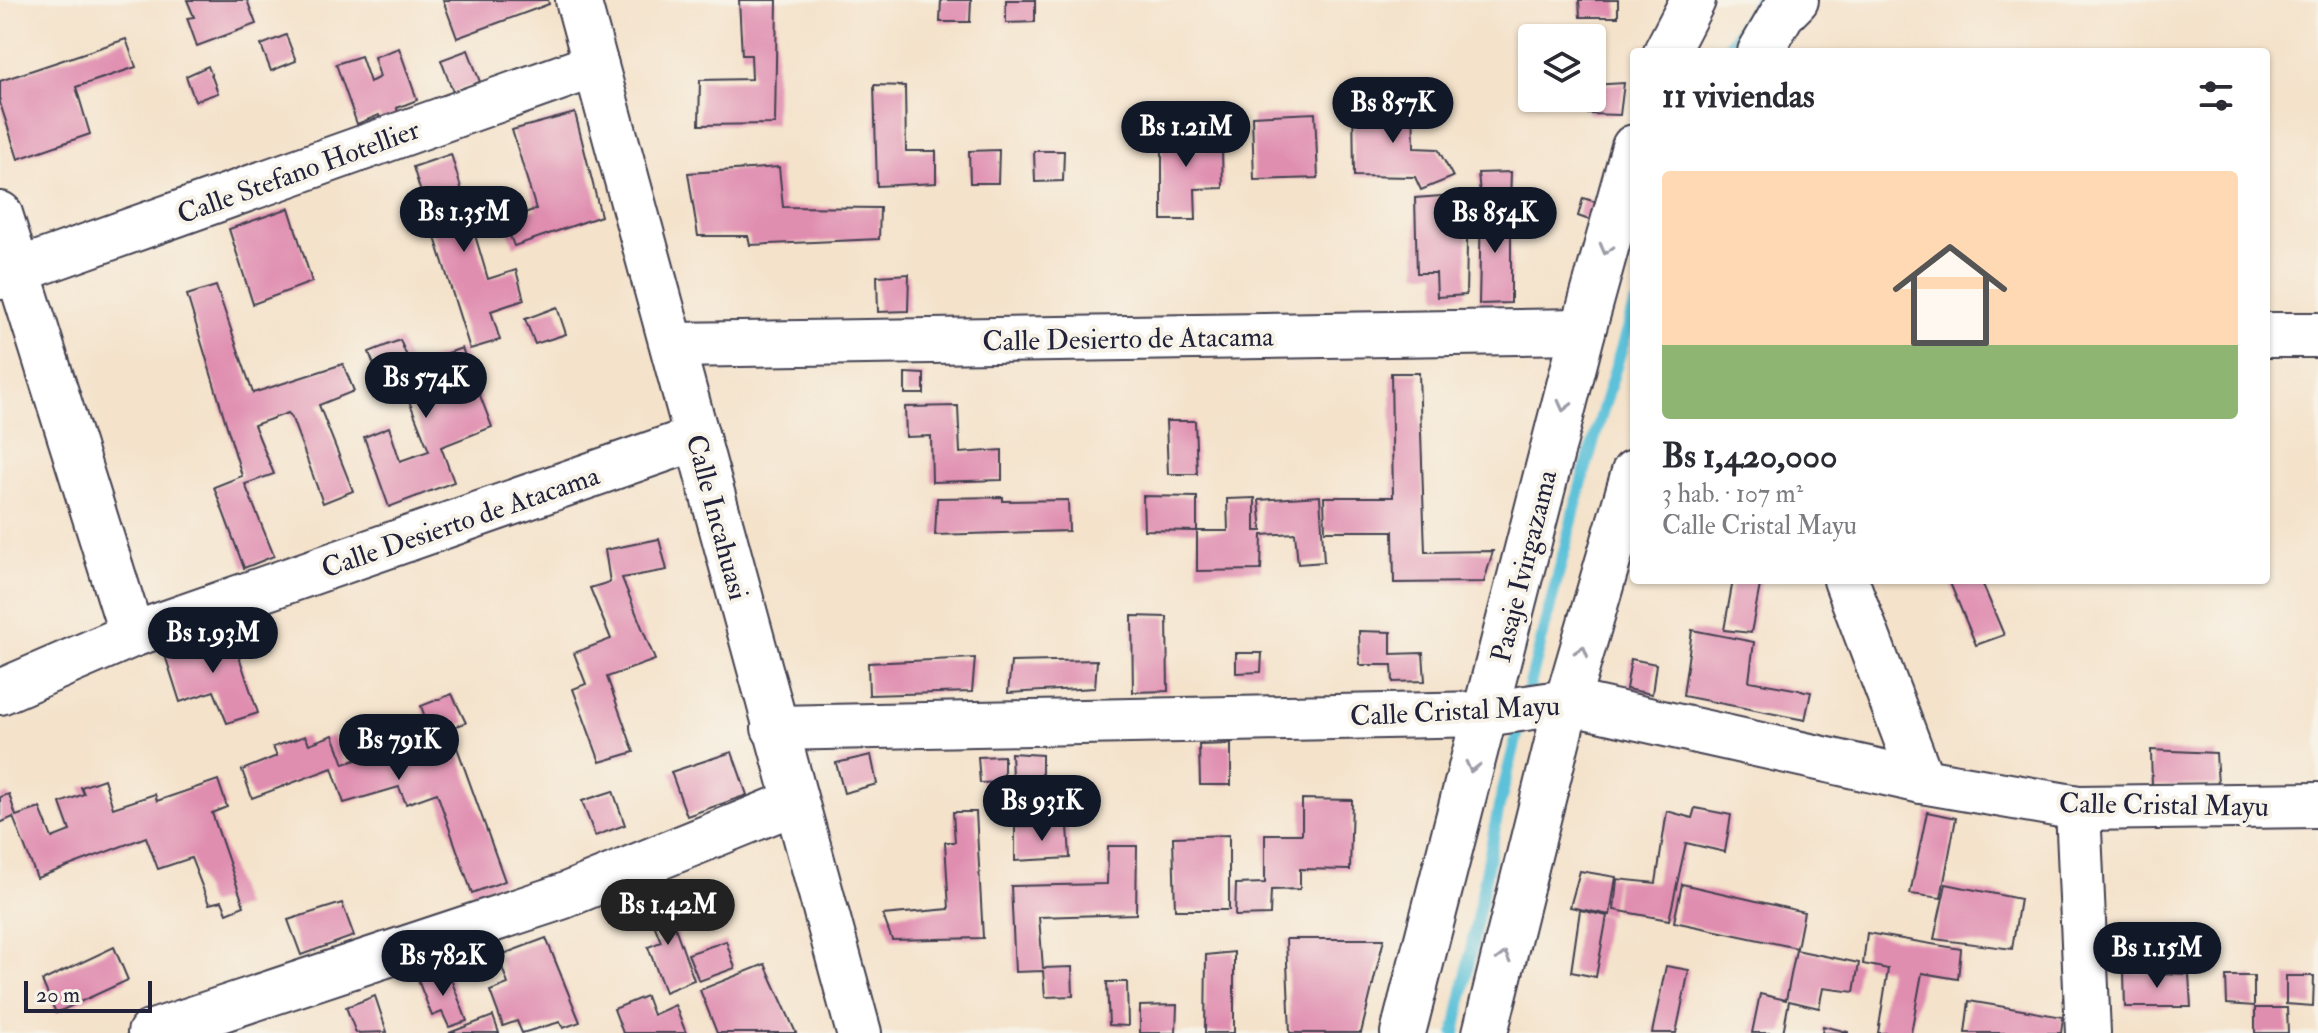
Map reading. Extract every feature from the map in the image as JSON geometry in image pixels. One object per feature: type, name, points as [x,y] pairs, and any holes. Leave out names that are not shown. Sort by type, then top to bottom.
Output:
[{"type":"street","name":"Calle Incahuasi","points":[[578,0],[859,1033]]},
{"type":"street","points":[[1668,48],[1693,0]]},
{"type":"street","points":[[1762,48],[1782,14],[1796,0]]},
{"type":"street","name":"Calle Stefano Hotellier","points":[[9,274],[596,65]]},
{"type":"street","name":"Pasaje Ivirgazama","points":[[1403,1033],[1583,331],[1630,161]]},
{"type":"street","points":[[0,214],[9,274],[132,635]]},
{"type":"street","name":"Calle Desierto de Atacama","points":[[673,345],[1583,331]]},
{"type":"street","points":[[2270,335],[2318,335]]},
{"type":"street","name":"Calle Desierto de Atacama","points":[[0,692],[132,635],[697,438]]},
{"type":"street","points":[[1485,1033],[1567,702],[1630,486]]},
{"type":"street","points":[[1848,584],[1922,781]]},
{"type":"street","name":"Calle Cristal Mayu","points":[[774,728],[1485,714],[1567,702],[1922,781],[2078,808],[2318,805]]},
{"type":"street","points":[[150,1033],[561,897],[795,802]]},
{"type":"street","points":[[2078,808],[2088,1033]]},
{"type":"building","points":[[187,0],[247,0],[256,24],[197,46],[187,18],[194,17]]},
{"type":"building","points":[[443,0],[548,0],[549,4],[457,38]]},
{"type":"building","points":[[739,0],[777,0],[775,124],[699,125],[700,80],[752,79],[751,55],[742,55]]},
{"type":"building","points":[[941,0],[971,0],[970,22],[940,22]]},
{"type":"building","points":[[1006,0],[1035,0],[1035,22],[1006,23]]},
{"type":"building","points":[[1579,0],[1618,0],[1618,17],[1580,17]]},
{"type":"building","points":[[286,35],[296,61],[271,71],[261,45]]},
{"type":"building","points":[[126,39],[136,67],[76,87],[90,134],[18,159],[0,103],[0,81]]},
{"type":"building","points":[[399,48],[417,100],[397,108],[398,114],[381,120],[379,115],[357,124],[336,64],[361,56],[370,82],[380,77],[374,57]]},
{"type":"building","points":[[468,50],[480,82],[453,92],[441,60]]},
{"type":"building","points":[[208,66],[218,93],[195,101],[186,76]]},
{"type":"building","points":[[1624,83],[1620,115],[1588,114],[1606,112],[1606,84]]},
{"type":"building","points":[[874,85],[905,86],[906,151],[936,151],[936,183],[877,186]]},
{"type":"building","points":[[1353,101],[1413,101],[1414,148],[1438,149],[1453,177],[1421,190],[1415,177],[1354,176]]},
{"type":"building","points":[[575,113],[601,216],[514,246],[504,220],[536,209],[512,130]]},
{"type":"building","points":[[1315,113],[1318,178],[1254,180],[1252,116]]},
{"type":"building","points":[[1162,115],[1193,115],[1194,150],[1222,150],[1223,188],[1195,189],[1196,220],[1162,220]]},
{"type":"building","points":[[999,150],[998,183],[970,183],[969,151]]},
{"type":"building","points":[[1034,151],[1064,151],[1063,181],[1035,182]]},
{"type":"building","points":[[451,154],[488,279],[516,270],[524,300],[491,311],[500,340],[470,349],[413,167]]},
{"type":"building","points":[[779,167],[783,207],[880,208],[879,239],[750,245],[748,236],[698,236],[688,173]]},
{"type":"building","points":[[1511,172],[1510,203],[1481,203],[1478,173]]},
{"type":"building","points":[[1468,194],[1466,295],[1437,297],[1436,273],[1417,273],[1415,198]]},
{"type":"building","points":[[1583,198],[1599,203],[1592,221],[1578,216]]},
{"type":"building","points":[[1511,205],[1511,303],[1479,304],[1481,206]]},
{"type":"building","points":[[289,208],[312,282],[253,304],[229,229]]},
{"type":"building","points":[[909,274],[908,311],[878,312],[877,276]]},
{"type":"building","points":[[216,286],[253,393],[343,364],[354,391],[319,405],[353,491],[323,503],[291,416],[288,413],[254,425],[274,474],[245,484],[274,556],[244,568],[214,487],[242,476],[187,295]]},
{"type":"building","points":[[557,307],[566,334],[535,344],[525,319]]},
{"type":"building","points":[[400,340],[411,366],[462,348],[492,427],[441,447],[454,482],[389,507],[364,437],[389,427],[400,461],[429,451],[397,371],[379,378],[369,352]]},
{"type":"building","points":[[905,373],[924,374],[924,394],[905,394]]},
{"type":"building","points":[[1391,373],[1419,373],[1425,552],[1493,551],[1484,582],[1394,583],[1393,531],[1325,531],[1324,497],[1393,497]]},
{"type":"building","points":[[958,406],[960,453],[1002,450],[1002,480],[932,482],[931,436],[906,437],[905,407]]},
{"type":"building","points":[[1166,421],[1195,421],[1197,474],[1168,474]]},
{"type":"building","points":[[1143,496],[1197,497],[1197,531],[1144,530]]},
{"type":"building","points":[[1320,496],[1324,562],[1298,564],[1295,533],[1262,535],[1261,570],[1197,571],[1197,531],[1228,531],[1227,499],[1255,498],[1255,531],[1262,531],[1259,500]]},
{"type":"building","points":[[1003,497],[1003,501],[1068,500],[1069,531],[935,535],[937,498]]},
{"type":"building","points":[[659,539],[667,570],[622,578],[655,660],[607,677],[634,752],[600,762],[573,689],[586,684],[574,653],[611,639],[590,588],[610,582],[605,550]]},
{"type":"building","points":[[1732,584],[1760,584],[1751,633],[1724,630]]},
{"type":"building","points":[[1950,584],[1983,584],[2004,635],[1976,645]]},
{"type":"building","points":[[1132,616],[1167,617],[1168,691],[1133,692]]},
{"type":"building","points":[[230,630],[258,713],[227,723],[214,691],[180,702],[165,655]]},
{"type":"building","points":[[1692,630],[1754,642],[1749,681],[1811,692],[1805,720],[1683,696]]},
{"type":"building","points":[[1359,631],[1391,632],[1391,654],[1423,653],[1425,681],[1393,682],[1392,665],[1360,665]]},
{"type":"building","points":[[1236,653],[1262,653],[1261,672],[1236,673]]},
{"type":"building","points":[[975,658],[972,692],[869,695],[868,663]]},
{"type":"building","points":[[1631,659],[1656,664],[1652,694],[1626,689]]},
{"type":"building","points":[[1097,660],[1095,688],[1008,693],[1011,662]]},
{"type":"building","points":[[452,694],[466,723],[450,728],[505,881],[472,893],[437,793],[406,804],[399,787],[344,803],[332,768],[252,798],[242,770],[277,756],[273,747],[305,736],[309,744],[333,735],[344,764],[431,734],[421,706]]},
{"type":"building","points":[[1231,744],[1231,785],[1200,785],[1199,745]]},
{"type":"building","points":[[2151,750],[2216,753],[2218,785],[2152,786]]},
{"type":"building","points":[[732,752],[747,795],[687,816],[671,772]]},
{"type":"building","points":[[1011,753],[1042,755],[1042,823],[1014,824]]},
{"type":"building","points":[[871,755],[877,784],[844,793],[836,763]]},
{"type":"building","points":[[1004,756],[1004,782],[980,783],[978,757]]},
{"type":"building","points":[[104,779],[113,808],[155,794],[157,801],[218,780],[227,807],[212,813],[244,906],[227,913],[222,901],[209,904],[191,858],[158,869],[146,837],[37,878],[13,817],[0,823],[0,797],[9,794],[16,816],[40,808],[52,838],[70,831],[60,803],[84,794],[81,787]]},
{"type":"building","points":[[613,791],[625,825],[595,836],[582,801]]},
{"type":"building","points":[[1302,799],[1352,800],[1350,870],[1300,869],[1300,889],[1271,890],[1270,915],[1235,916],[1236,884],[1265,883],[1265,834],[1302,834]]},
{"type":"building","points":[[1695,808],[1731,815],[1725,852],[1686,843],[1669,920],[1614,910],[1617,879],[1656,883],[1667,811],[1692,818]]},
{"type":"building","points":[[953,812],[976,812],[983,938],[892,940],[883,915],[949,909],[945,842],[955,842]]},
{"type":"building","points":[[1927,812],[1956,818],[1941,898],[1910,894]]},
{"type":"building","points":[[1068,826],[1070,858],[1015,861],[1015,827]]},
{"type":"building","points":[[1229,835],[1229,910],[1175,910],[1173,837]]},
{"type":"building","points":[[1108,846],[1137,846],[1136,914],[1039,917],[1043,968],[1072,967],[1073,996],[1045,997],[1043,971],[1015,972],[1011,886],[1107,884]]},
{"type":"building","points":[[1580,871],[1616,877],[1610,915],[1570,907]]},
{"type":"building","points":[[1682,884],[1804,912],[1797,948],[1674,922]]},
{"type":"building","points":[[1946,884],[2020,899],[2012,949],[1934,939]]},
{"type":"building","points":[[663,894],[694,980],[665,992],[648,947],[661,942],[645,901]]},
{"type":"building","points":[[342,903],[354,936],[301,955],[288,920]]},
{"type":"building","points":[[1580,910],[1607,916],[1596,977],[1571,972]]},
{"type":"building","points":[[1867,933],[1961,949],[1958,979],[1922,973],[1911,1033],[1878,1033],[1888,969],[1863,964]]},
{"type":"building","points":[[546,938],[580,1022],[563,1028],[560,1022],[522,1033],[517,1021],[503,1026],[490,991],[508,984],[498,956]]},
{"type":"building","points":[[1286,939],[1384,939],[1361,1033],[1290,1033]]},
{"type":"building","points":[[726,941],[735,968],[699,981],[688,954]]},
{"type":"building","points":[[114,947],[128,980],[56,1013],[42,981]]},
{"type":"building","points":[[1796,950],[1859,963],[1854,992],[1823,988],[1819,1008],[1789,1001],[1783,1033],[1752,1033],[1760,994],[1786,1000]]},
{"type":"building","points":[[1234,952],[1234,1033],[1205,1033],[1206,955]]},
{"type":"building","points":[[765,964],[796,1033],[717,1033],[700,990]]},
{"type":"building","points":[[1666,966],[1689,970],[1676,1033],[1652,1033]]},
{"type":"building","points":[[447,969],[467,1021],[449,1027],[442,1012],[432,1016],[418,980]]},
{"type":"building","points":[[2124,972],[2189,974],[2191,1007],[2125,1007]]},
{"type":"building","points":[[2226,976],[2254,976],[2254,1006],[2227,1004]]},
{"type":"building","points":[[2286,976],[2314,976],[2313,1006],[2286,1004]]},
{"type":"building","points":[[1107,982],[1127,982],[1128,1026],[1109,1025]]},
{"type":"building","points":[[375,996],[387,1032],[356,1033],[346,1007]]},
{"type":"building","points":[[646,996],[653,1015],[675,1005],[686,1033],[623,1033],[614,1009]]},
{"type":"building","points":[[1969,1001],[2063,1017],[2061,1033],[1965,1033]]},
{"type":"building","points":[[1177,1005],[1176,1033],[1140,1033],[1140,1006]]},
{"type":"building","points":[[2255,1008],[2287,1008],[2288,1033],[2255,1033]]},
{"type":"building","points":[[493,1016],[499,1033],[449,1033]]},
{"type":"building","points":[[1823,1026],[1848,1032],[1848,1033],[1822,1033]]},
{"type":"waterway","points":[[1728,48],[1759,0]]},
{"type":"waterway","points":[[1455,1033],[1499,806],[1583,477],[1630,319]]}]
